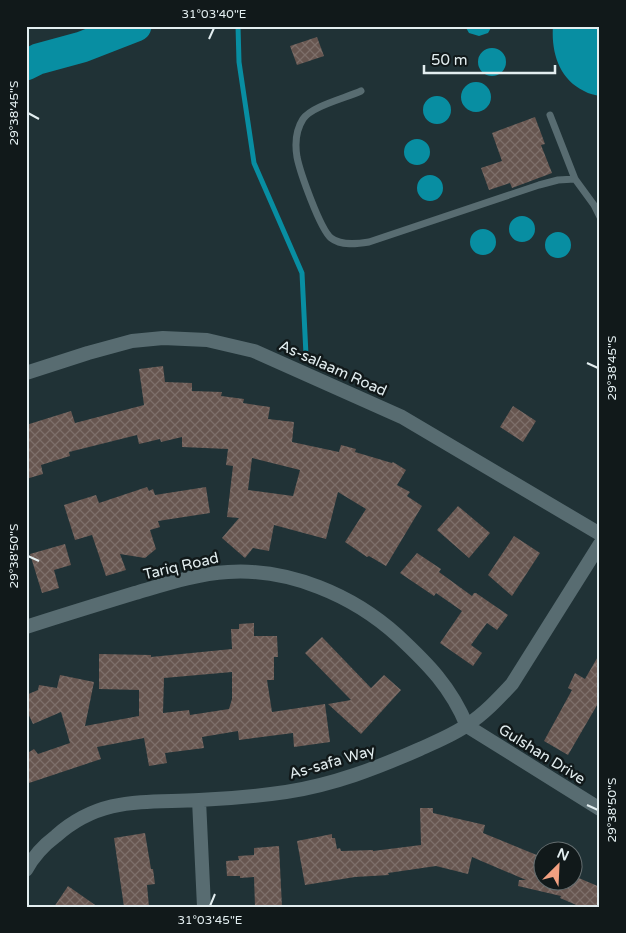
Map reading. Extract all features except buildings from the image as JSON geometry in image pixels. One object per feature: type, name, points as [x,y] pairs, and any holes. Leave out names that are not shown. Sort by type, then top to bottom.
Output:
[{"type":"street","name":"As-salaam Road","points":[[26,373],[88,352],[132,341],[163,338],[207,340],[254,351],[402,417],[600,534]]},
{"type":"street","name":"As-safa Way","points":[[26,870],[45,845],[60,831],[81,817],[108,806],[149,801],[199,800],[287,792],[342,780],[388,763],[467,726],[496,702],[512,684],[600,544]]},
{"type":"street","name":"Tariq Road","points":[[26,626],[178,580],[206,574],[249,572],[273,574],[325,590],[362,609],[387,627],[439,676],[460,708],[467,726]]},
{"type":"street","name":"Gulshan Drive","points":[[467,726],[600,809]]},
{"type":"street","points":[[199,800],[204,907]]},
{"type":"lane","points":[[361,91],[311,112],[303,118],[298,128],[297,157],[306,184],[324,229],[332,238],[340,242],[359,244],[369,242],[539,185],[558,180],[575,179]]},
{"type":"lane","points":[[550,115],[575,179],[594,205],[600,217]]},
{"type":"water","points":[[465,26],[492,26],[488,33],[479,36],[469,33]]},
{"type":"water","points":[[553,26],[600,26],[600,96],[588,93],[575,86],[563,72],[555,55]]},
{"type":"water","points":[[492,48],[502,52],[506,62],[502,72],[492,76],[482,72],[478,62],[482,52]]},
{"type":"water","points":[[476,82],[487,86],[491,97],[487,108],[476,112],[465,108],[461,97],[465,86]]},
{"type":"water","points":[[437,96],[447,100],[451,110],[447,120],[437,124],[427,120],[423,110],[427,100]]},
{"type":"water","points":[[417,139],[426,143],[430,152],[426,161],[417,165],[408,161],[404,152],[408,143]]},
{"type":"water","points":[[430,175],[439,179],[443,188],[439,197],[430,201],[421,197],[417,188],[421,179]]},
{"type":"water","points":[[522,216],[531,220],[535,229],[531,238],[522,242],[513,238],[509,229],[513,220]]},
{"type":"water","points":[[483,229],[492,233],[496,242],[492,251],[483,255],[474,251],[470,242],[474,233]]},
{"type":"water","points":[[558,232],[567,236],[571,245],[567,254],[558,258],[549,254],[545,245],[549,236]]},
{"type":"waterway","points":[[26,65],[38,59],[82,47],[136,26]]},
{"type":"waterway","points":[[238,26],[239,62],[254,163],[302,273],[306,355]]}]
